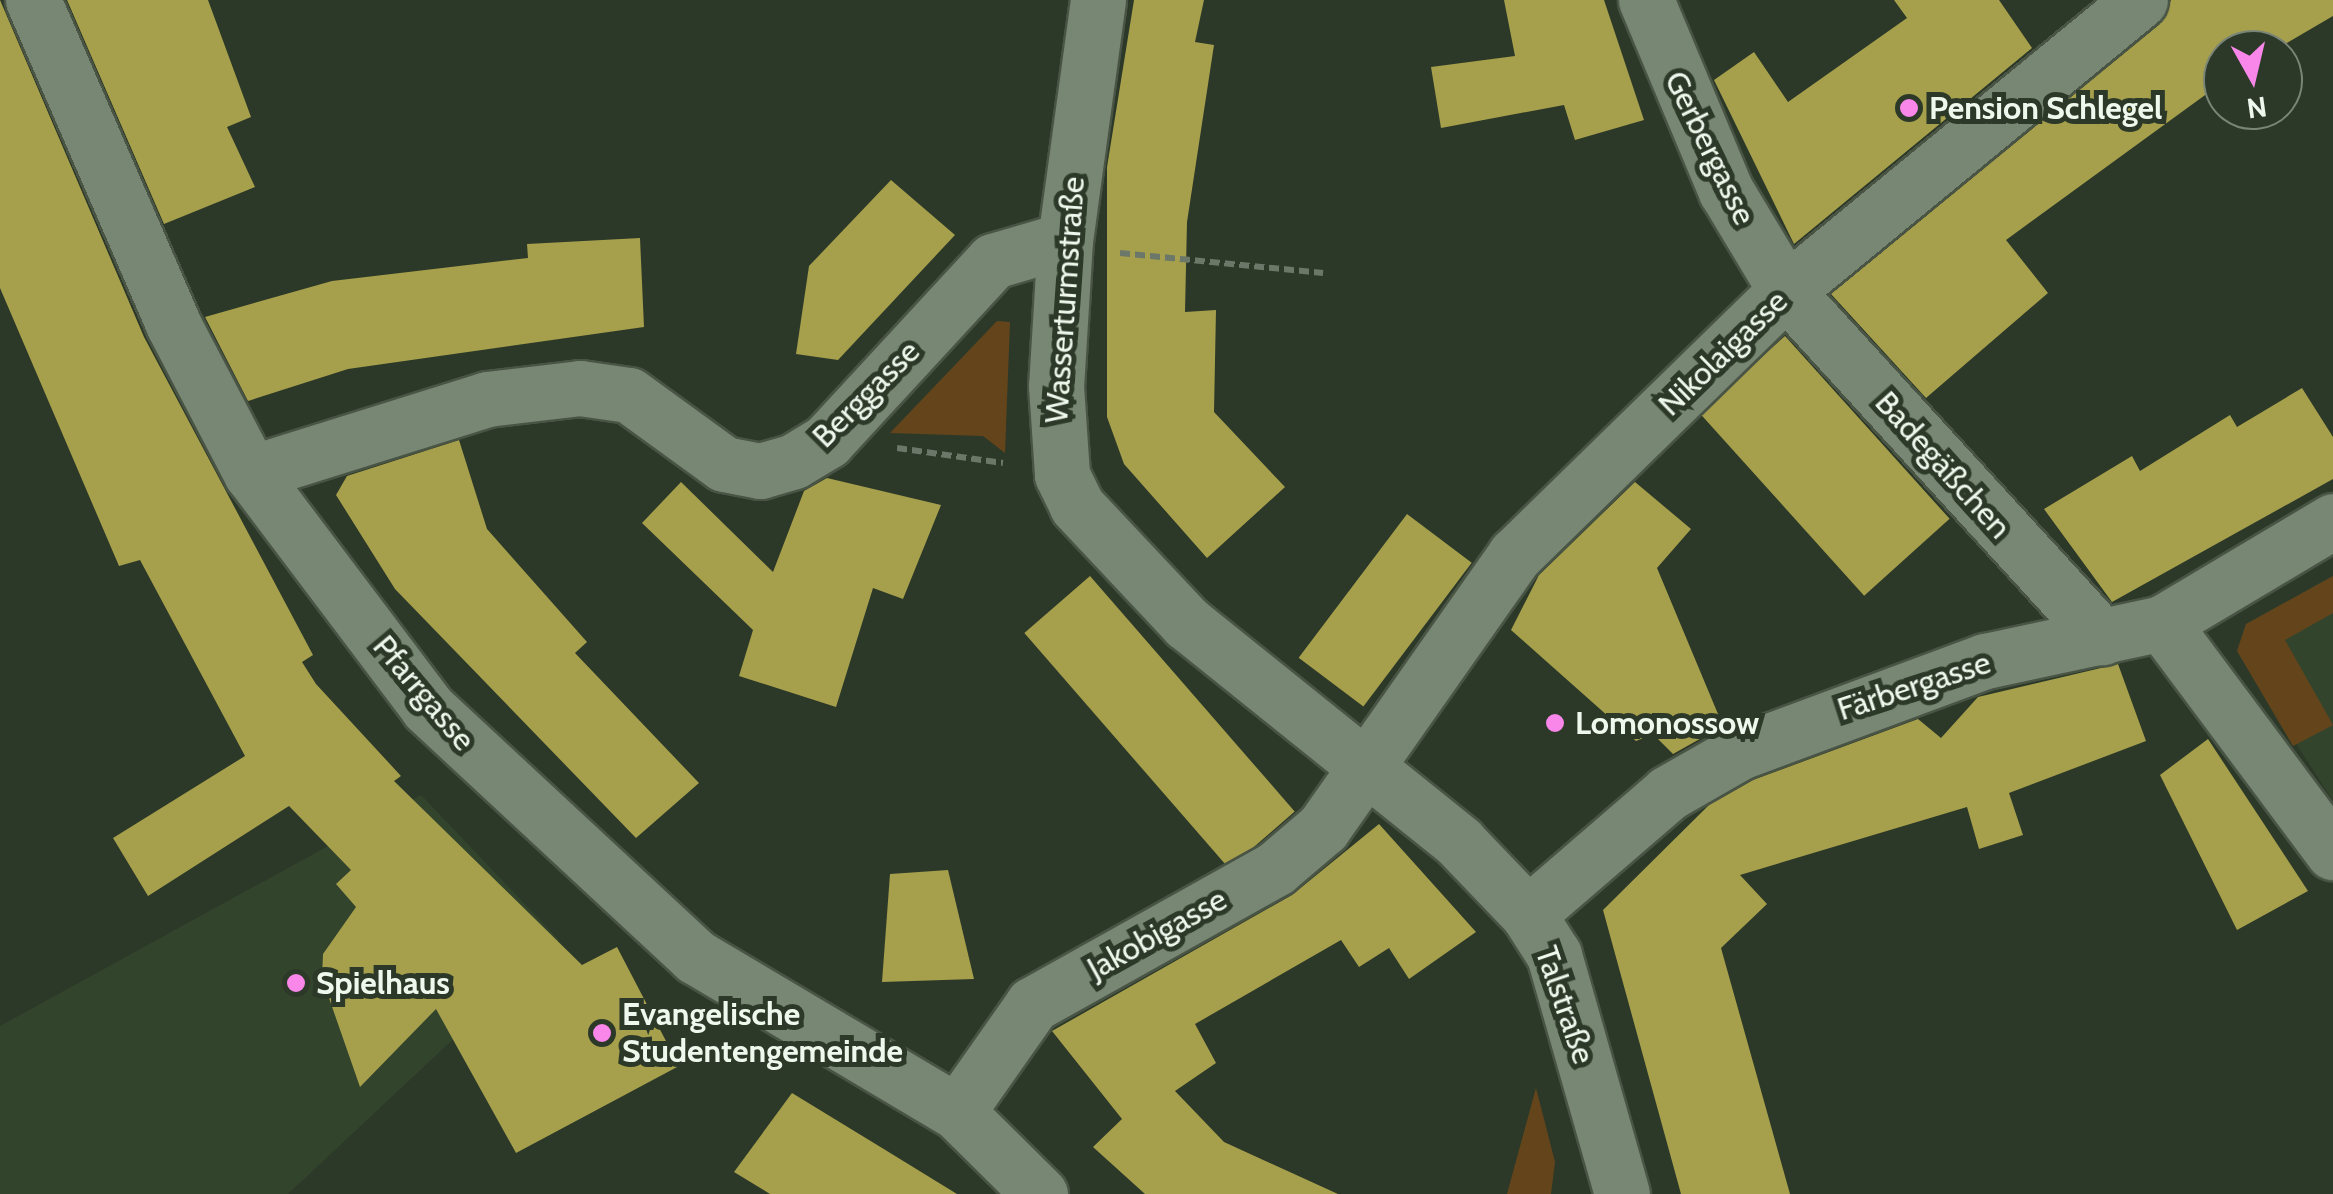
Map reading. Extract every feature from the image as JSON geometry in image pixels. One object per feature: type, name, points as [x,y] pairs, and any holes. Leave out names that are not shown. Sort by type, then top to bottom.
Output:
[{"type":"street","name":"Pfarrgasse","points":[[33,0],[172,324],[251,474],[428,708],[558,838],[696,957],[957,1112],[1034,1192]]},
{"type":"street","name":"Wasserturmstraße","points":[[1098,0],[1084,246],[1055,441],[1078,506],[1187,623],[1368,766]]},
{"type":"street","name":"Gerbergasse","points":[[1646,0],[1726,191],[1786,291]]},
{"type":"street","name":"Nikolaigasse","points":[[1368,766],[1515,555],[1786,291],[2140,0]]},
{"type":"street","name":"Berggasse","points":[[251,474],[487,399],[580,388],[629,395],[724,464],[760,471],[827,441],[993,261],[1084,246]]},
{"type":"street","name":"Badegäßchen","points":[[1786,291],[2102,637]]},
{"type":"street","name":"Färbergasse","points":[[1528,914],[1668,793],[1740,752],[1984,660],[2162,623],[2333,521]]},
{"type":"street","points":[[2162,623],[2333,852]]},
{"type":"street","name":"Talstraße","points":[[1368,766],[1528,914],[1554,955],[1622,1194]]},
{"type":"street","name":"Jakobigasse","points":[[957,1112],[1033,1004],[1276,868],[1323,828],[1368,766]]},
{"type":"path","points":[[1084,246],[1322,272]]},
{"type":"path","points":[[827,441],[995,458],[1078,506]]},
{"type":"shaded area","points":[[997,321],[1010,322],[1005,453],[983,436],[890,433]]},
{"type":"shaded area","points":[[2333,576],[2333,801],[2237,651],[2246,624]]},
{"type":"shaded area","points":[[2333,576],[2333,613],[2285,640],[2333,725],[2293,746],[2237,651],[2246,624]]},
{"type":"shaded area","name":"Spielhaus","points":[[421,795],[559,940],[288,1194],[0,1194],[0,1026]]},
{"type":"shaded area","points":[[1536,1088],[1555,1162],[1551,1194],[1507,1194]]},
{"type":"building","points":[[0,0],[144,337],[313,655],[302,662],[316,684],[401,776],[394,781],[582,965],[617,947],[679,1066],[516,1153],[436,1009],[360,1087],[322,978],[323,954],[356,907],[336,884],[351,870],[289,806],[148,896],[113,838],[245,756],[140,560],[119,566],[0,288]]},
{"type":"building","points":[[67,0],[208,0],[251,117],[227,127],[255,187],[164,224]]},
{"type":"building","points":[[1134,0],[1204,0],[1195,42],[1214,45],[1187,222],[1185,312],[1216,310],[1214,412],[1285,487],[1207,558],[1124,464],[1107,417],[1107,167]]},
{"type":"building","points":[[1504,0],[1604,0],[1644,120],[1575,140],[1564,105],[1441,128],[1431,67],[1515,56]]},
{"type":"building","points":[[1894,0],[1999,0],[2032,48],[1794,244],[1714,80],[1754,52],[1788,102],[1907,18]]},
{"type":"building","points":[[2171,0],[2333,0],[2333,16],[2303,34],[2303,30],[2203,30],[2203,97],[2006,240],[2048,293],[1926,398],[1831,294],[2160,24]]},
{"type":"building","points":[[891,180],[955,235],[838,360],[796,354],[809,266]]},
{"type":"building","points":[[640,238],[644,327],[348,369],[248,401],[205,317],[332,281],[528,258],[527,244]]},
{"type":"building","points":[[1785,336],[1950,519],[1864,596],[1700,413]]},
{"type":"building","points":[[2302,388],[2333,437],[2333,479],[2112,602],[2044,509],[2132,456],[2140,471],[2230,415],[2237,427]]},
{"type":"building","points":[[459,440],[487,529],[587,642],[575,653],[699,783],[636,838],[395,589],[336,495],[347,476]]},
{"type":"building","points":[[827,478],[941,505],[903,599],[873,588],[836,707],[739,676],[753,630],[642,523],[681,482],[773,572],[804,491]]},
{"type":"building","points":[[1635,482],[1691,529],[1657,568],[1723,726],[1673,754],[1653,734],[1636,741],[1511,630],[1539,575]]},
{"type":"building","points":[[1407,514],[1472,563],[1363,707],[1299,658]]},
{"type":"building","points":[[1090,576],[1295,811],[1229,869],[1024,633]]},
{"type":"building","points":[[2118,664],[2146,741],[2009,793],[2023,835],[1979,849],[1967,807],[1740,875],[1767,904],[1721,948],[1790,1194],[1681,1194],[1603,910],[1709,805],[1753,780],[1918,719],[1941,738],[1978,697]]},
{"type":"building","points":[[2208,739],[2308,891],[2237,930],[2160,775]]},
{"type":"building","points":[[1379,824],[1476,932],[1409,979],[1389,948],[1359,967],[1341,940],[1195,1024],[1216,1063],[1175,1091],[1224,1142],[1338,1194],[1145,1194],[1093,1147],[1122,1119],[1052,1031],[1292,895]]},
{"type":"building","points":[[948,870],[974,979],[882,982],[890,874]]},
{"type":"building","points":[[792,1093],[957,1194],[770,1194],[734,1172]]},
{"type":"place","name":"Pension Schlegel","points":[[1909,108]]},
{"type":"place","name":"Lomonossow","points":[[1555,723]]},
{"type":"place","name":"Spielhaus","points":[[296,983]]},
{"type":"place","name":"Evangelische Studentengemeinde","points":[[602,1033]]}]
